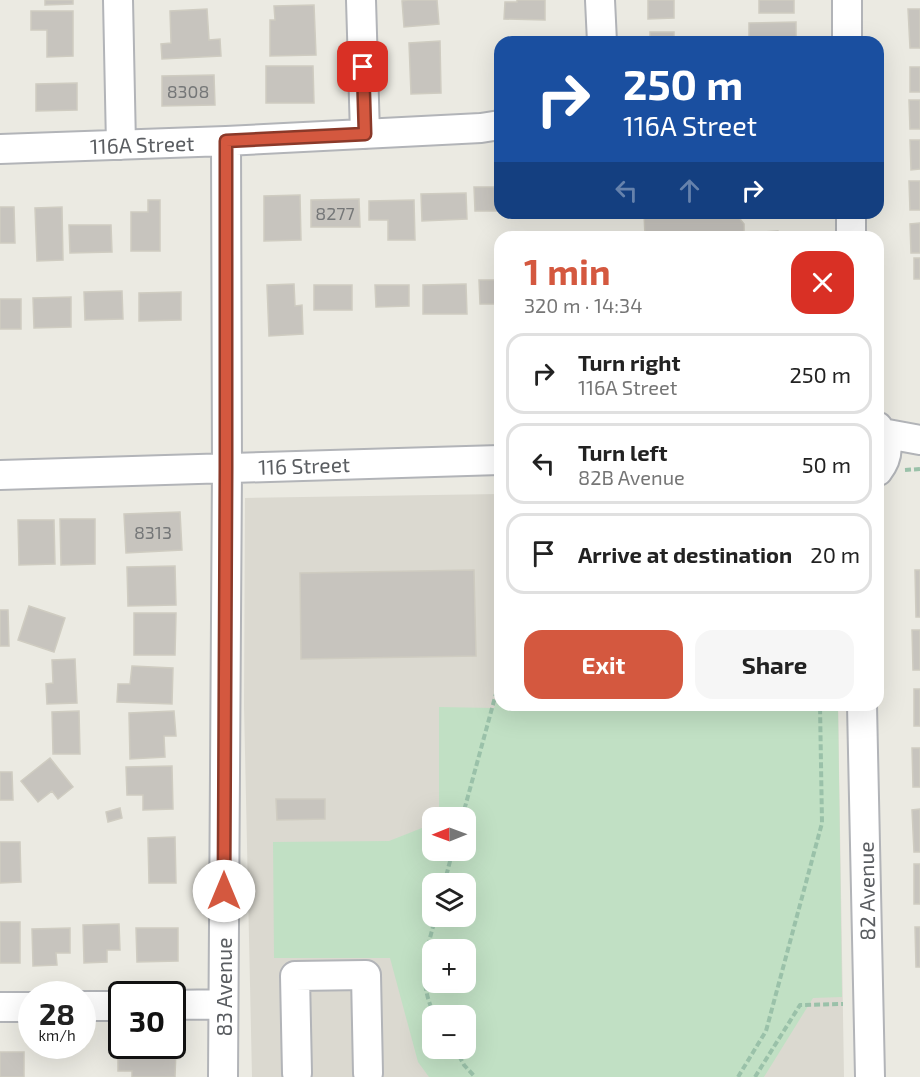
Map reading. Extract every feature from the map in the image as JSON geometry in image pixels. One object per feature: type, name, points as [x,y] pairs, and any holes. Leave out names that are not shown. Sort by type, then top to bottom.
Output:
[{"type":"street","points":[[118,0],[121,145]]},
{"type":"street","points":[[361,0],[365,134]]},
{"type":"street","points":[[600,0],[602,36]]},
{"type":"street","points":[[847,0],[848,36]]},
{"type":"street","name":"116A Street","points":[[0,149],[226,141],[494,126]]},
{"type":"street","name":"83 Avenue","points":[[223,1077],[226,141]]},
{"type":"street","points":[[884,431],[920,440]]},
{"type":"street","points":[[884,438],[886,453],[893,470]]},
{"type":"street","name":"116 Street","points":[[0,475],[494,460]]},
{"type":"street","name":"82 Avenue","points":[[862,711],[870,1077]]},
{"type":"street","points":[[297,1073],[295,976],[366,975],[368,1073]]},
{"type":"street","points":[[186,1005],[223,1004]]},
{"type":"street","points":[[0,1007],[18,1007]]},
{"type":"path","points":[[884,529],[893,470],[920,469]]},
{"type":"path","points":[[465,807],[494,701]]},
{"type":"path","points":[[738,1077],[766,1031],[822,823],[820,711]]},
{"type":"path","points":[[431,1005],[424,971],[425,955],[432,927]]},
{"type":"path","points":[[755,1077],[800,1005],[843,1004]]},
{"type":"path","points":[[460,1059],[475,1077]]},
{"type":"shaded area","points":[[494,494],[494,711],[838,711],[844,1077],[252,1077],[244,706],[245,498]]},
{"type":"green space","points":[[439,707],[494,708],[494,711],[838,711],[842,997],[813,998],[764,1077],[429,1077],[418,1062],[390,958],[274,958],[273,842],[389,841],[422,828],[422,861],[476,861],[476,807],[439,807]]},
{"type":"building","points":[[45,0],[73,0],[73,4],[45,5]]},
{"type":"building","points":[[437,0],[439,24],[404,27],[402,1]]},
{"type":"building","points":[[517,0],[545,0],[545,20],[504,19],[505,2],[517,2]]},
{"type":"building","points":[[648,0],[674,0],[674,18],[648,19]]},
{"type":"building","points":[[759,0],[794,0],[794,13],[759,13]]},
{"type":"building","points":[[314,5],[316,55],[270,56],[270,20],[275,20],[274,6]]},
{"type":"building","points":[[207,9],[209,40],[220,39],[221,56],[162,59],[161,44],[171,43],[170,11]]},
{"type":"building","points":[[908,9],[920,9],[920,48],[910,48]]},
{"type":"building","points":[[31,11],[73,11],[73,56],[47,57],[47,30],[31,30]]},
{"type":"building","points":[[796,22],[796,36],[749,36],[749,23]]},
{"type":"building","points":[[650,32],[674,32],[674,36],[650,36]]},
{"type":"building","points":[[440,41],[441,93],[411,94],[409,43]]},
{"type":"building","points":[[266,66],[313,66],[314,103],[266,103]]},
{"type":"building","points":[[910,67],[920,67],[920,92],[910,92]]},
{"type":"building","points":[[214,75],[215,105],[162,106],[162,76]]},
{"type":"building","points":[[77,83],[77,110],[36,111],[36,84]]},
{"type":"building","points":[[909,100],[920,100],[920,129],[910,129]]},
{"type":"building","points":[[910,140],[920,140],[920,169],[911,170]]},
{"type":"building","points":[[909,181],[920,181],[920,210],[910,210]]},
{"type":"building","points":[[474,187],[494,187],[494,211],[475,211]]},
{"type":"building","points":[[466,193],[467,219],[422,221],[421,194]]},
{"type":"building","points":[[300,195],[301,240],[264,241],[264,196]]},
{"type":"building","points":[[359,199],[360,227],[311,227],[311,200]]},
{"type":"building","points":[[148,200],[160,200],[160,251],[131,251],[131,212],[148,212]]},
{"type":"building","points":[[414,200],[415,240],[388,240],[388,220],[369,220],[369,201]]},
{"type":"building","points":[[0,207],[14,207],[15,243],[0,243]]},
{"type":"building","points":[[62,207],[63,260],[37,261],[35,208]]},
{"type":"building","points":[[644,219],[740,219],[744,224],[744,231],[645,231]]},
{"type":"building","points":[[920,223],[920,253],[911,253],[910,224]]},
{"type":"building","points":[[69,225],[111,225],[112,252],[70,253]]},
{"type":"building","points":[[914,258],[920,258],[920,279],[914,279]]},
{"type":"building","points":[[479,280],[494,280],[494,304],[480,304]]},
{"type":"building","points":[[294,284],[295,306],[302,305],[303,334],[269,336],[267,285]]},
{"type":"building","points":[[466,284],[467,314],[423,314],[423,285]]},
{"type":"building","points":[[314,285],[352,285],[352,310],[314,310]]},
{"type":"building","points":[[375,285],[409,285],[409,306],[376,307]]},
{"type":"building","points":[[122,291],[123,319],[85,320],[84,292]]},
{"type":"building","points":[[181,292],[181,320],[139,321],[139,293]]},
{"type":"building","points":[[71,297],[71,327],[34,328],[33,298]]},
{"type":"building","points":[[0,299],[21,299],[21,329],[0,329]]},
{"type":"building","points":[[180,512],[182,550],[126,553],[124,514]]},
{"type":"building","points":[[60,519],[95,519],[95,564],[61,565]]},
{"type":"building","points":[[18,520],[54,520],[55,564],[19,565]]},
{"type":"building","points":[[175,566],[176,605],[128,606],[127,567]]},
{"type":"building","points":[[474,570],[476,656],[301,659],[300,573]]},
{"type":"building","points":[[915,570],[920,570],[920,617],[916,617]]},
{"type":"building","points":[[29,606],[65,618],[54,652],[18,640]]},
{"type":"building","points":[[0,610],[8,610],[9,646],[0,646]]},
{"type":"building","points":[[134,613],[176,613],[175,655],[134,655]]},
{"type":"building","points":[[912,630],[920,630],[920,670],[913,670]]},
{"type":"building","points":[[75,659],[77,703],[47,704],[46,684],[53,683],[52,660]]},
{"type":"building","points":[[132,666],[173,668],[172,704],[117,702],[118,684],[130,684]]},
{"type":"building","points":[[914,689],[920,689],[920,726],[914,726]]},
{"type":"building","points":[[79,711],[80,754],[53,754],[52,712]]},
{"type":"building","points":[[174,711],[176,736],[164,736],[165,757],[130,759],[129,713]]},
{"type":"building","points":[[912,748],[920,748],[920,787],[913,787]]},
{"type":"building","points":[[50,758],[73,787],[58,799],[52,791],[38,802],[21,781]]},
{"type":"building","points":[[172,766],[173,809],[143,810],[143,795],[127,795],[126,767]]},
{"type":"building","points":[[0,772],[12,772],[13,800],[0,800]]},
{"type":"building","points":[[276,799],[325,799],[325,819],[277,820]]},
{"type":"building","points":[[120,808],[122,818],[108,822],[106,812]]},
{"type":"building","points":[[920,809],[920,852],[914,852],[912,810]]},
{"type":"building","points":[[175,837],[176,883],[149,883],[148,838]]},
{"type":"building","points":[[0,842],[20,842],[21,882],[0,883]]},
{"type":"building","points":[[914,864],[920,864],[920,904],[914,904]]},
{"type":"building","points":[[0,922],[20,922],[20,963],[0,963]]},
{"type":"building","points":[[119,924],[120,950],[107,950],[107,962],[84,963],[83,925]]},
{"type":"building","points":[[915,927],[920,927],[920,967],[916,967]]},
{"type":"building","points":[[70,928],[70,953],[56,953],[57,965],[33,966],[32,929]]},
{"type":"building","points":[[136,928],[178,928],[178,961],[137,962]]},
{"type":"building","points":[[0,1052],[18,1052],[18,1059],[24,1059],[24,1077],[0,1077]]},
{"type":"building","points":[[118,1059],[176,1059],[175,1077],[132,1077],[132,1071],[118,1071]]},
{"type":"route","points":[[224,891],[226,141],[365,134],[363,67]]}]
